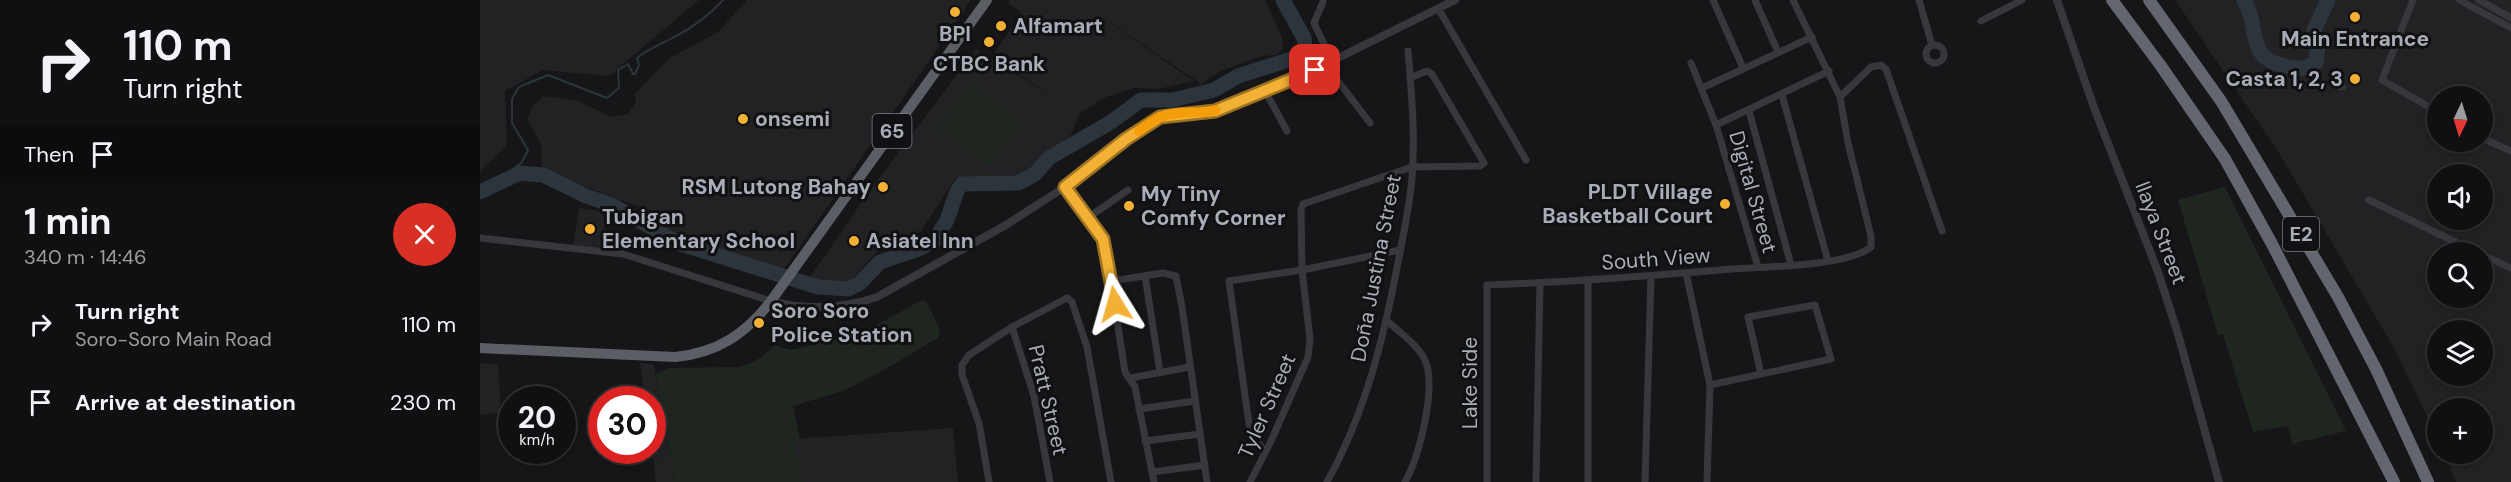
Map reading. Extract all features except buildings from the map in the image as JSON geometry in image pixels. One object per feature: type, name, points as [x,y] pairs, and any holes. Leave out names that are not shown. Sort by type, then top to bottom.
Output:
[{"type":"highway","name":"65","points":[[480,348],[668,357],[713,349],[735,338],[754,321],[774,297],[987,0]]},
{"type":"highway","name":"E2","points":[[2112,0],[2225,159],[2272,244],[2394,482]]},
{"type":"highway","name":"E2","points":[[2149,0],[2221,101],[2338,297],[2376,369],[2428,482]]},
{"type":"street","points":[[480,238],[623,254],[801,306],[855,303],[877,297],[1006,225],[1065,187],[1126,139],[1160,117],[1215,111],[1329,62],[1455,0]]},
{"type":"street","points":[[1713,0],[1743,68]]},
{"type":"street","points":[[1755,0],[1778,52]]},
{"type":"street","name":"South View","points":[[1486,285],[1651,276],[1791,265],[1828,261],[1866,252],[1872,243],[1848,143],[1840,97],[1793,0]]},
{"type":"street","points":[[1919,0],[1932,45]]},
{"type":"street","points":[[1981,21],[2022,0]]},
{"type":"street","name":"Ilaya Street","points":[[2057,0],[2093,105],[2158,272],[2178,334],[2219,482]]},
{"type":"street","points":[[2413,0],[2382,80],[2427,106]]},
{"type":"street","points":[[2459,0],[2511,28]]},
{"type":"street","points":[[2479,0],[2511,18]]},
{"type":"street","points":[[1323,2],[1314,20],[1329,62],[1370,123]]},
{"type":"street","points":[[1438,8],[1526,160]]},
{"type":"street","points":[[1702,88],[1812,37]]},
{"type":"street","name":"Doña Justina Street","points":[[1327,482],[1360,414],[1376,365],[1410,197],[1413,109],[1408,51]]},
{"type":"street","name":"Digital Street","points":[[1691,63],[1716,125],[1758,267]]},
{"type":"street","points":[[1840,97],[1871,67],[1881,65],[1886,69],[1942,231]]},
{"type":"street","points":[[1410,78],[1427,71],[1432,74],[1484,163],[1480,166],[1412,167]]},
{"type":"street","points":[[1716,125],[1829,71]]},
{"type":"street","points":[[1265,91],[1287,131]]},
{"type":"street","points":[[1782,95],[1828,261]]},
{"type":"street","points":[[1749,111],[1791,265]]},
{"type":"street","points":[[2493,143],[2511,151]]},
{"type":"street","name":"Tyler Street","points":[[1250,482],[1303,374],[1308,357],[1310,339],[1302,270],[1301,210],[1303,204],[1412,167]]},
{"type":"street","points":[[1065,187],[1089,217],[1106,248],[1125,372],[1135,387],[1154,482]]},
{"type":"street","points":[[1089,217],[1128,190]]},
{"type":"street","points":[[2368,200],[2455,242]]},
{"type":"street","points":[[1265,452],[1250,431],[1229,281],[1302,270],[1400,250]]},
{"type":"street","points":[[2493,260],[2511,268]]},
{"type":"street","points":[[1112,281],[1168,273],[1176,276],[1207,482]]},
{"type":"street","points":[[1686,273],[1710,386],[1707,482]]},
{"type":"street","points":[[1145,276],[1160,372]]},
{"type":"street","points":[[1645,482],[1651,276]]},
{"type":"street","points":[[1588,280],[1588,482]]},
{"type":"street","points":[[1536,482],[1540,283]]},
{"type":"street","name":"Lake Side","points":[[1486,285],[1487,482]]},
{"type":"street","points":[[989,482],[978,416],[961,372],[966,357],[1012,327],[1063,299],[1069,298],[1087,347],[1111,482]]},
{"type":"street","points":[[1710,386],[1761,375],[1831,359],[1815,305],[1748,317],[1761,375]]},
{"type":"street","points":[[1386,320],[1423,356],[1430,381],[1419,447],[1405,482]]},
{"type":"street","name":"Pratt Street","points":[[1012,327],[1034,396],[1050,482]]},
{"type":"street","points":[[1130,378],[1190,367]]},
{"type":"street","points":[[1139,409],[1195,401]]},
{"type":"street","points":[[1145,441],[1200,434]]},
{"type":"street","points":[[1152,472],[1205,465]]},
{"type":"shaded area","points":[[480,0],[699,0],[609,76],[543,70],[505,91],[507,145],[480,171]]},
{"type":"shaded area","points":[[747,0],[971,0],[785,268],[763,267],[706,242],[668,233],[639,207],[542,170],[541,144],[527,119],[533,105],[544,96],[576,100],[611,117],[628,114],[636,102],[635,94],[668,59],[718,32]]},
{"type":"shaded area","points":[[1010,0],[1265,0],[1282,37],[1283,49],[1275,55],[1262,56],[1221,71],[1201,84],[1080,2],[1194,81],[1158,89],[1135,88],[1103,98],[1079,114],[1071,135],[1020,178],[992,182],[955,179],[921,231],[909,238],[881,247],[851,281],[841,284],[818,283],[810,277],[869,192],[976,49],[1052,96],[992,56],[1022,13],[1008,3]]},
{"type":"shaded area","points":[[2175,0],[2511,0],[2511,482],[2456,482],[2449,464],[2493,464],[2493,398],[2427,398],[2427,416],[2394,348],[2279,153]]},
{"type":"shaded area","points":[[2335,75],[2343,79],[2345,90],[2338,90],[2333,78]]},
{"type":"shaded area","points":[[970,83],[1022,121],[989,166],[937,129]]},
{"type":"shaded area","points":[[2225,187],[2346,431],[2292,444],[2288,426],[2253,432],[2223,334],[2218,335],[2178,200]]},
{"type":"shaded area","name":"Tubigan Elementary School","points":[[579,208],[606,212],[602,249],[573,245]]},
{"type":"shaded area","points":[[922,300],[927,302],[940,330],[938,338],[882,371],[843,391],[793,406],[800,439],[794,440],[803,482],[674,482],[666,434],[666,386],[658,386],[656,374],[669,368],[736,367],[757,360],[774,345],[791,350],[849,336],[878,324]]},
{"type":"shaded area","points":[[480,363],[498,364],[498,413],[480,415]]},
{"type":"shaded area","points":[[640,363],[654,364],[658,386],[643,386]]},
{"type":"shaded area","points":[[953,428],[958,482],[803,482],[793,439]]},
{"type":"shaded area","points":[[666,435],[674,482],[656,482],[654,464],[666,464]]},
{"type":"waterway","points":[[497,183],[522,162],[528,150],[512,123],[512,99],[519,87],[548,75],[607,98],[619,88],[618,70],[628,64],[635,74],[639,65],[637,58],[690,28],[723,0]]},
{"type":"waterway","points":[[480,192],[520,173],[543,175],[586,196],[612,205],[678,243],[818,287],[848,289],[860,283],[880,262],[919,249],[935,240],[947,220],[957,191],[962,184],[1018,183],[1035,174],[1049,158],[1111,122],[1141,100],[1173,100],[1214,90],[1238,76],[1301,56],[1305,48],[1304,38],[1283,0]]},
{"type":"waterway","points":[[2244,0],[2260,51],[2275,63],[2301,68],[2316,62],[2318,45],[2314,30],[2328,0]]},
{"type":"slow traffic","points":[[1139,131],[1166,115],[1183,112],[1203,114],[1216,110]]},
{"type":"place","name":"BPI","points":[[955,12]]},
{"type":"place","name":"Main Entrance","points":[[2355,17]]},
{"type":"place","name":"Alfamart","points":[[1001,26]]},
{"type":"place","name":"CTBC Bank","points":[[989,42]]},
{"type":"place","name":"Casta 1, 2, 3","points":[[2355,79]]},
{"type":"place","name":"onsemi","points":[[743,119]]},
{"type":"place","name":"RSM Lutong Bahay","points":[[883,187]]},
{"type":"place","name":"PLDT Village Basketball Court","points":[[1725,204]]},
{"type":"place","name":"My Tiny Comfy Corner","points":[[1129,206]]},
{"type":"place","name":"Tubigan Elementary School","points":[[590,229]]},
{"type":"place","name":"Asiatel Inn","points":[[854,241]]},
{"type":"place","name":"Soro Soro Police Station","points":[[759,323]]},
{"type":"route","points":[[1115,304],[1103,239],[1065,187],[1126,139],[1160,117],[1183,112],[1203,114],[1215,111],[1315,70]]}]
